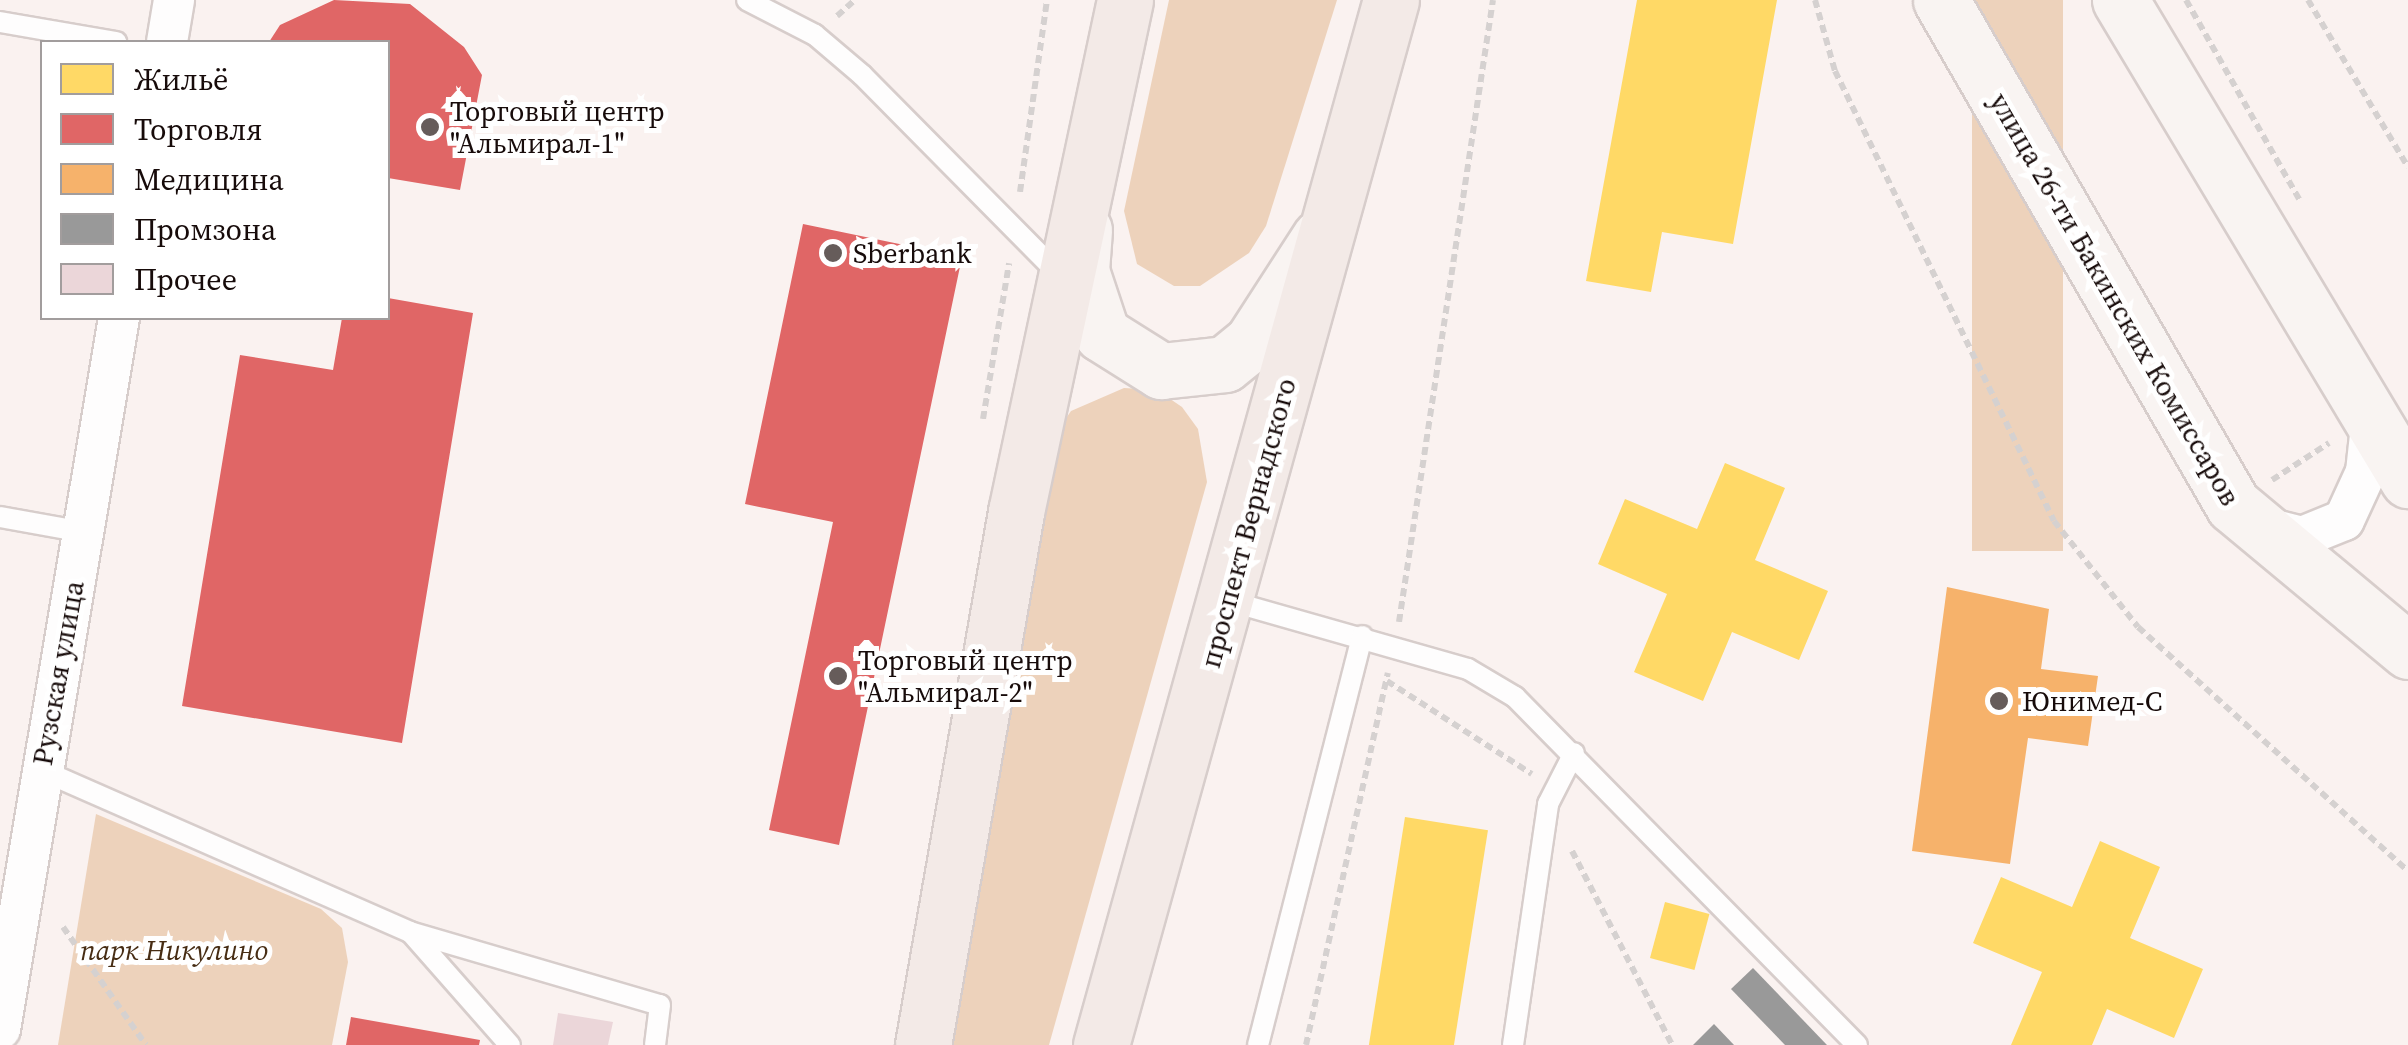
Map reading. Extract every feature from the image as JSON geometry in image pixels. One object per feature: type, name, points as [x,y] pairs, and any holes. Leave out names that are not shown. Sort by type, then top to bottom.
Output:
[{"type":"main road","points":[[923,1043],[1065,281],[1125,0]]},
{"type":"main road","name":"проспект Вернадского","points":[[1101,1045],[1229,600],[1391,0]]},
{"type":"main road","name":"улица 26-ти Бакинских Комиссаров","points":[[1941,0],[2239,512],[2408,651]]},
{"type":"main road","points":[[2120,0],[2369,422],[2408,480]]},
{"type":"main road","points":[[1087,178],[1081,272],[1088,306],[1102,334],[1161,372],[1224,364],[1252,342],[1328,224]]},
{"type":"street","points":[[167,40],[174,0]]},
{"type":"street","name":"Рузская улица","points":[[0,1029],[40,770],[120,320]]},
{"type":"street","points":[[2239,512],[2302,537],[2344,520],[2366,472],[2369,422]]},
{"type":"lane","points":[[746,0],[815,35],[862,76],[1065,281]]},
{"type":"lane","points":[[0,22],[104,40]]},
{"type":"lane","points":[[0,517],[83,532]]},
{"type":"lane","points":[[1229,600],[1468,669],[1515,697],[1857,1045]]},
{"type":"lane","points":[[1258,1045],[1362,636]]},
{"type":"lane","points":[[1513,1045],[1548,804],[1574,753]]},
{"type":"lane","points":[[40,770],[410,932],[660,1005],[655,1045]]},
{"type":"lane","points":[[410,932],[510,1045]]},
{"type":"path","points":[[1306,1045],[1394,646],[1493,0]]},
{"type":"path","points":[[1815,0],[1835,71],[2054,521],[2138,627],[2408,871]]},
{"type":"path","points":[[2308,0],[2408,167]]},
{"type":"path","points":[[2239,512],[2369,422]]},
{"type":"path","points":[[63,927],[146,1045]]},
{"type":"green space","points":[[1169,0],[1337,0],[1266,226],[1249,253],[1200,286],[1174,286],[1137,264],[1124,211]]},
{"type":"green space","points":[[1972,0],[2063,0],[2063,551],[1972,551]]},
{"type":"green space","points":[[1124,388],[1157,390],[1182,407],[1198,429],[1207,482],[1049,1045],[950,1045],[1056,433],[1071,411]]},
{"type":"green space","name":"парк Никулино","points":[[96,814],[321,909],[342,928],[348,962],[332,1045],[58,1045]]},
{"type":"building: Жильё","points":[[1637,0],[1777,0],[1733,244],[1662,232],[1651,292],[1586,281]]},
{"type":"building: Жильё","points":[[1725,463],[1785,488],[1755,560],[1828,591],[1799,660],[1732,632],[1703,701],[1634,672],[1667,594],[1598,564],[1625,499],[1697,529]]},
{"type":"building: Жильё","points":[[1405,817],[1488,830],[1454,1045],[1369,1045]]},
{"type":"building: Жильё","points":[[2100,841],[2160,867],[2130,938],[2203,969],[2174,1038],[2107,1009],[2092,1045],[2011,1045],[2042,972],[1973,943],[2001,877],[2072,907]]},
{"type":"building: Жильё","points":[[1665,902],[1709,914],[1694,970],[1650,958]]},
{"type":"building: Торговля","name":"Торговый центр \"Альмирал-1\"","points":[[334,0],[410,4],[464,47],[482,75],[460,190],[390,178],[390,40],[270,40],[280,25]]},
{"type":"building: Торговля","name":"Торговый центр \"Альмирал-2\"","points":[[803,224],[962,257],[839,845],[769,830],[833,522],[745,504]]},
{"type":"building: Торговля","points":[[390,298],[473,313],[402,743],[182,706],[240,355],[333,370],[342,320],[390,320]]},
{"type":"building: Торговля","points":[[351,1017],[480,1040],[479,1045],[346,1045]]},
{"type":"building: Медицина","points":[[1947,587],[2049,609],[2041,669],[2098,676],[2088,746],[2028,738],[2010,864],[1912,851]]},
{"type":"building: Промзона","points":[[1753,968],[1827,1045],[1785,1045],[1731,989]]},
{"type":"building: Промзона","points":[[1714,1024],[1734,1045],[1693,1045]]},
{"type":"building: Прочее","points":[[558,1013],[613,1022],[608,1045],[553,1045]]},
{"type":"place","name":"Торговый центр \"Альмирал-1\"","points":[[430,127]]},
{"type":"place","name":"Sberbank","points":[[833,253]]},
{"type":"place","name":"Торговый центр \"Альмирал-2\"","points":[[838,676]]},
{"type":"place","name":"Юнимед-С","points":[[1999,701]]}]
